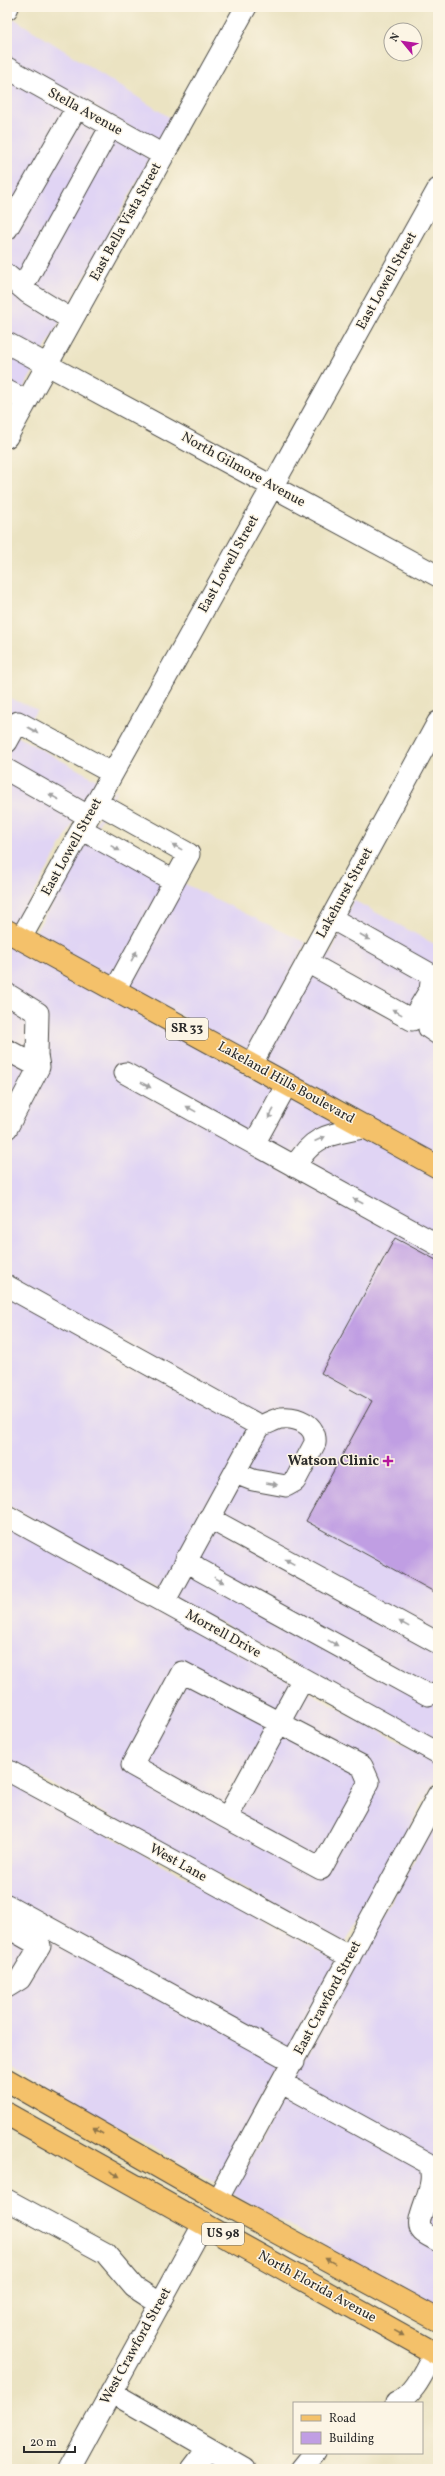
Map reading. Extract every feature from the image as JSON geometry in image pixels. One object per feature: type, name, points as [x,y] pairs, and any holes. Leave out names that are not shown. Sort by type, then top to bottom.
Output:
[{"type":"main road","name":"Lakeland Hills Boulevard","points":[[14,934],[438,1167]]},
{"type":"main road","name":"North Florida Avenue","points":[[7,2080],[217,2200],[438,2320]]},
{"type":"main road","name":"North Florida Avenue","points":[[7,2113],[436,2354]]},
{"type":"main road","points":[[7,2113],[37,2116],[188,2197],[217,2200]]},
{"type":"main road","points":[[204,2223],[216,2220],[225,2222],[335,2280],[382,2289]]},
{"type":"street","name":"East Bella Vista Street","points":[[7,437],[246,7]]},
{"type":"street","name":"Stella Avenue","points":[[7,68],[163,155]]},
{"type":"street","points":[[7,229],[77,107]]},
{"type":"street","points":[[72,320],[14,282],[111,126]]},
{"type":"street","name":"East Lowell Street","points":[[14,934],[89,816],[438,189]]},
{"type":"street","name":"North Gilmore Avenue","points":[[7,343],[438,576]]},
{"type":"street","points":[[7,391],[27,401]]},
{"type":"street","points":[[7,742],[18,722],[112,773]]},
{"type":"street","name":"Lakehurst Street","points":[[251,1065],[438,722]]},
{"type":"street","points":[[7,770],[89,816],[174,881]]},
{"type":"street","points":[[89,816],[189,854],[115,990]]},
{"type":"street","points":[[307,962],[412,1020],[430,990],[432,975],[331,918]]},
{"type":"street","points":[[7,994],[38,1013],[37,1055],[39,1068],[7,1128]]},
{"type":"street","points":[[438,1003],[430,1017],[429,1028],[438,1034]]},
{"type":"street","points":[[7,1050],[39,1068]]},
{"type":"street","points":[[125,1073],[438,1245]]},
{"type":"street","points":[[254,1144],[287,1084]]},
{"type":"street","points":[[295,1167],[301,1156],[320,1138],[367,1127]]},
{"type":"street","points":[[7,1286],[260,1426]]},
{"type":"street","points":[[164,1602],[186,1559],[235,1474],[260,1426],[280,1418],[297,1419],[310,1427],[315,1437],[315,1443],[295,1480],[286,1486],[253,1480],[235,1474]]},
{"type":"street","name":"Morrell Drive","points":[[7,1516],[438,1753]]},
{"type":"street","points":[[209,1518],[438,1643]]},
{"type":"street","points":[[186,1559],[200,1570],[428,1695],[438,1692]]},
{"type":"street","points":[[182,1672],[362,1766],[369,1782],[321,1869],[227,1818],[132,1765],[182,1672]]},
{"type":"street","points":[[227,1818],[303,1678]]},
{"type":"street","name":"West Lane","points":[[7,1770],[350,1957]]},
{"type":"street","name":"East Crawford Street","points":[[217,2200],[294,2062],[438,1795]]},
{"type":"street","points":[[7,1905],[294,2062]]},
{"type":"street","points":[[7,1927],[40,1946],[20,1979],[7,1987]]},
{"type":"street","points":[[282,2083],[428,2163],[432,2170],[432,2181],[419,2223],[421,2230],[438,2241]]},
{"type":"street","points":[[7,2200],[105,2253],[134,2287],[160,2304]]},
{"type":"street","name":"West Crawford Street","points":[[69,2469],[204,2223]]},
{"type":"street","points":[[399,2402],[402,2401],[418,2381],[436,2354]]},
{"type":"street","points":[[111,2392],[246,2469]]},
{"type":"street","points":[[192,2469],[208,2448]]},
{"type":"street","points":[[301,2469],[305,2461],[313,2454]]},
{"type":"shaded area","points":[[13,18],[172,119],[158,142],[7,58],[7,29]]},
{"type":"shaded area","points":[[7,78],[150,158],[43,352],[7,332]]},
{"type":"shaded area","points":[[7,352],[35,368],[7,417]]},
{"type":"shaded area","points":[[7,697],[38,710],[15,735],[97,780],[16,926],[7,920]]},
{"type":"shaded area","points":[[115,789],[117,791],[93,834],[181,882],[306,943],[247,1052],[34,935]]},
{"type":"shaded area","points":[[353,900],[438,946],[438,1157],[264,1062],[324,951],[331,954]]},
{"type":"shaded area","points":[[7,941],[438,1177],[438,1743],[7,1505]]},
{"type":"shaded area","points":[[7,1526],[438,1763],[438,1775],[345,1944],[7,1760]]},
{"type":"shaded area","points":[[7,1780],[337,1960],[215,2183],[7,2063]]},
{"type":"shaded area","points":[[438,1816],[438,2310],[232,2193]]},
{"type":"building","name":"Watson Clinic","points":[[395,1238],[438,1261],[438,1594],[306,1521],[372,1401],[321,1373]]},
{"type":"place","name":"Watson Clinic","points":[[388,1461]]}]
